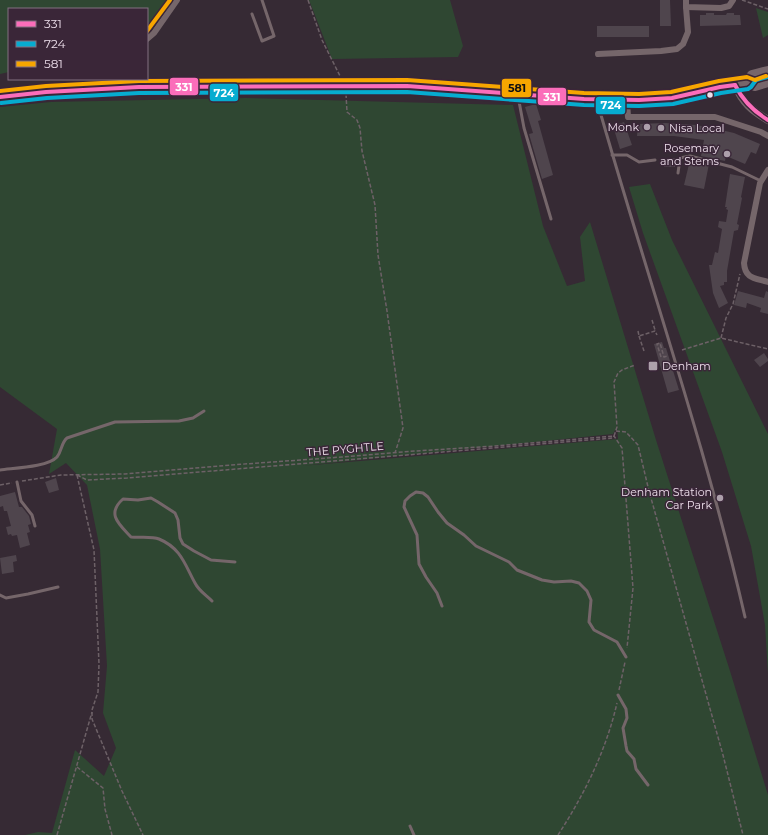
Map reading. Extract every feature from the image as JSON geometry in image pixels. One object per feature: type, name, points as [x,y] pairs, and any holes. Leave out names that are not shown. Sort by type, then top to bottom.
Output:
[{"type":"main road","points":[[747,83],[752,75],[768,71]]},
{"type":"main road","points":[[0,97],[98,83],[407,86],[596,100],[627,100],[672,98],[720,87],[747,83],[755,86],[768,82]]},
{"type":"street","points":[[148,38],[158,28],[177,0]]},
{"type":"street","points":[[598,54],[677,49],[683,44],[688,32],[686,0]]},
{"type":"street","points":[[686,7],[721,8],[729,6],[733,0]]},
{"type":"street","points":[[735,85],[744,102],[768,120]]},
{"type":"street","points":[[627,100],[628,117],[715,117],[761,132],[768,136]]},
{"type":"street","points":[[768,170],[762,181],[744,263],[744,270],[749,276],[768,282]]},
{"type":"lane","points":[[252,14],[262,41],[274,36],[262,0]]},
{"type":"lane","points":[[518,94],[524,128],[551,219]]},
{"type":"lane","points":[[596,100],[706,462],[732,559],[745,617]]},
{"type":"lane","points":[[612,155],[627,155],[639,162],[655,160]]},
{"type":"lane","points":[[678,173],[680,158],[690,156],[732,167],[762,181]]},
{"type":"lane","points":[[0,470],[52,461],[58,455],[63,441],[67,438],[106,424],[122,422],[179,422],[192,418],[204,411]]},
{"type":"lane","points":[[17,482],[21,501],[32,515],[35,526]]},
{"type":"lane","points":[[442,606],[437,593],[426,578],[419,564],[418,536],[404,507],[405,501],[416,492],[423,493],[428,497],[446,523],[464,535],[476,546],[509,562],[517,570],[542,580],[554,582],[571,581],[579,583],[587,591],[591,600],[589,622],[594,630],[617,642],[626,657]]},
{"type":"lane","points":[[212,601],[200,591],[185,562],[174,548],[158,538],[131,537],[117,523],[114,515],[115,509],[123,499],[138,500],[151,498],[175,513],[178,520],[180,538],[183,544],[211,560],[235,562]]},
{"type":"lane","points":[[0,595],[6,598],[58,587]]},
{"type":"lane","points":[[618,695],[626,709],[627,718],[623,728],[627,751],[634,759],[636,769],[648,785]]},
{"type":"lane","points":[[410,826],[414,835]]},
{"type":"path","points":[[308,0],[322,40],[346,86],[348,112],[357,120],[360,128],[362,151],[375,205],[378,255],[388,311],[403,428],[395,452]]},
{"type":"path","points":[[742,0],[768,9]]},
{"type":"path","points":[[721,338],[726,318],[732,304],[739,274],[744,270]]},
{"type":"path","points":[[652,320],[657,335]]},
{"type":"path","points":[[638,331],[644,351]]},
{"type":"path","points":[[639,336],[655,331]]},
{"type":"path","points":[[682,350],[721,338],[768,350]]},
{"type":"path","points":[[661,357],[657,344],[660,344],[664,355]]},
{"type":"path","points":[[77,475],[87,480],[127,478],[613,438],[617,427],[614,382],[618,373],[634,366]]},
{"type":"path","points":[[616,431],[626,432],[638,445],[649,491],[743,835]]},
{"type":"path","name":"THE PYGHTLE","points":[[0,485],[61,475],[125,474],[614,436]]},
{"type":"path","points":[[57,835],[98,692],[99,664],[94,550],[77,475]]},
{"type":"path","points":[[92,710],[92,719],[122,791],[143,835]]},
{"type":"path","points":[[76,766],[103,788],[105,809],[112,835]]},
{"type":"green space","points":[[0,0],[169,0],[148,30],[148,8],[8,8],[8,72],[0,74]]},
{"type":"green space","points":[[309,0],[450,0],[463,46],[458,57],[332,59]]},
{"type":"green space","points":[[756,8],[768,12],[768,35],[763,38]]},
{"type":"green space","points":[[246,98],[513,105],[543,226],[567,286],[585,281],[580,237],[590,222],[656,440],[768,795],[768,835],[25,835],[38,832],[52,833],[75,750],[104,776],[116,748],[103,713],[107,666],[100,549],[87,485],[66,463],[49,474],[57,429],[0,387],[0,107],[51,102]],"holes":[[[617,424],[618,439],[301,466],[613,434],[615,430],[616,431]]]},
{"type":"green space","points":[[650,184],[672,240],[768,434],[768,674],[765,625],[751,546],[722,452],[643,233],[629,187]]},
{"type":"building","points":[[660,0],[670,0],[671,26],[660,26]]},
{"type":"building","points":[[706,13],[726,15],[727,13],[734,13],[734,15],[740,15],[741,25],[700,26],[700,15],[706,15]]},
{"type":"building","points":[[597,26],[649,26],[649,37],[597,37]]},
{"type":"building","points":[[536,104],[541,120],[538,121],[553,175],[542,179],[529,134],[533,133],[525,107]]},
{"type":"building","points":[[624,122],[632,145],[620,149],[613,126]]},
{"type":"building","points":[[665,123],[696,125],[717,129],[734,133],[760,144],[756,154],[751,152],[745,164],[726,156],[725,161],[701,156],[704,140],[674,136],[637,136],[638,124]]},
{"type":"building","points":[[675,158],[675,167],[664,167],[664,159]]},
{"type":"building","points":[[690,160],[709,164],[704,189],[684,185]]},
{"type":"building","points":[[730,174],[745,177],[737,224],[739,225],[738,230],[734,231],[727,271],[727,282],[724,282],[724,285],[720,286],[728,303],[719,308],[713,293],[709,265],[712,265],[715,252],[718,253],[722,229],[718,227],[719,221],[726,222],[728,210],[726,209],[727,207],[725,207]]},
{"type":"building","points":[[738,291],[764,298],[766,291],[768,292],[768,314],[760,312],[761,308],[747,303],[746,308],[734,305]]},
{"type":"building","points":[[662,342],[664,348],[666,348],[679,390],[668,393],[654,344]]},
{"type":"building","points":[[764,353],[768,361],[760,367],[754,360]]},
{"type":"building","points":[[56,478],[59,490],[49,493],[45,482]]},
{"type":"building","points":[[15,492],[19,507],[22,507],[29,516],[31,524],[28,525],[30,532],[27,533],[30,545],[20,548],[17,535],[8,535],[6,527],[11,526],[7,511],[4,511],[3,506],[0,507],[0,496]]},
{"type":"building","points":[[16,555],[17,561],[13,562],[14,572],[2,574],[0,558]]},
{"type":"transit line","name":"581","points":[[148,30],[170,0]]},
{"type":"transit line","name":"581","points":[[0,91],[46,86],[139,81],[407,80],[584,93],[639,94],[671,92],[719,81],[747,77],[755,80],[766,76]]},
{"type":"transit line","name":"724","points":[[1,103],[47,98],[139,93],[407,92],[584,105],[639,106],[673,104],[721,93],[748,89],[756,80],[768,77]]},
{"type":"transit line","name":"331","points":[[735,85],[741,96],[749,105],[768,120]]},
{"type":"transit line","name":"331","points":[[0,97],[46,92],[139,87],[407,86],[584,99],[639,100],[672,98],[735,85]]},
{"type":"place","name":"Monk","points":[[647,127]]},
{"type":"place","name":"Nisa Local","points":[[661,128]]},
{"type":"place","name":"Rosemary and Stems","points":[[727,154]]},
{"type":"place","name":"Denham","points":[[653,366]]},
{"type":"place","name":"Denham Station Car Park","points":[[720,498]]}]
